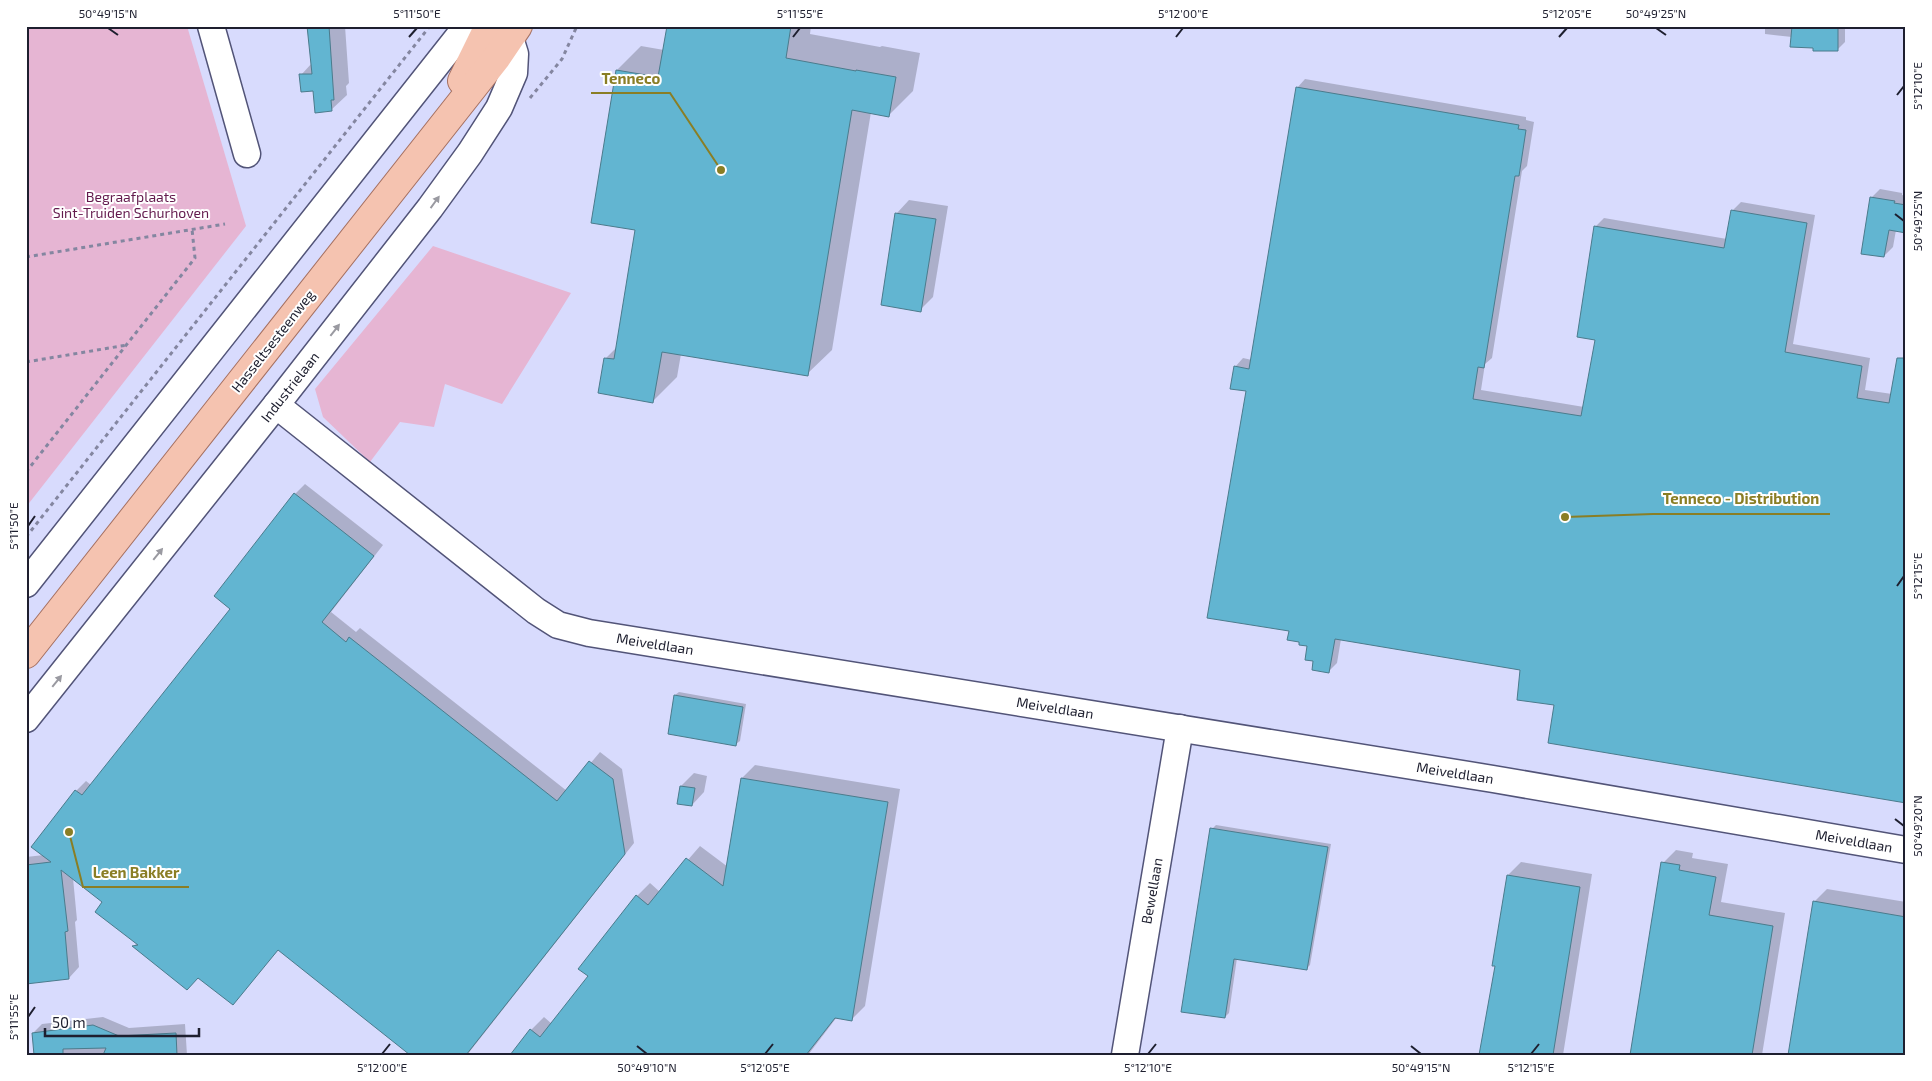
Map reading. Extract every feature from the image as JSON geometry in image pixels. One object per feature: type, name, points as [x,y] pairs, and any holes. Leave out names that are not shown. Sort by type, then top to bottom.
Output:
[{"type":"main road","name":"Hasseltsesteenweg","points":[[26,634],[461,83],[506,30]]},
{"type":"main road","name":"Hasseltsesteenweg","points":[[26,654],[497,57],[506,30]]},
{"type":"street","points":[[210,26],[247,154]]},
{"type":"street","points":[[26,584],[466,26]]},
{"type":"street","name":"Industrielaan","points":[[26,719],[276,405],[430,208],[470,153],[499,108],[514,74],[515,54],[506,30]]},
{"type":"street","name":"Meiveldlaan","points":[[276,405],[536,612],[558,625],[608,636],[1180,728],[1906,850]]},
{"type":"street","name":"Bewellaan","points":[[1125,1055],[1180,728]]},
{"type":"path","points":[[26,537],[430,26]]},
{"type":"path","points":[[26,257],[225,224]]},
{"type":"path","points":[[26,472],[196,258],[192,229]]},
{"type":"path","points":[[26,362],[127,345]]},
{"type":"green space","name":"Begraafplaats Sint-Truiden Schurhoven","points":[[26,26],[187,26],[246,226],[26,507]]},
{"type":"green space","points":[[433,246],[571,293],[502,404],[445,384],[434,427],[400,422],[370,462],[323,417],[315,389]]},
{"type":"building","points":[[307,26],[329,26],[334,100],[331,100],[332,111],[315,113],[313,91],[301,92],[299,74],[312,74]]},
{"type":"building","points":[[667,26],[791,26],[786,58],[896,77],[889,117],[852,110],[808,376],[662,352],[653,403],[598,393],[604,358],[614,359],[635,230],[591,223],[616,70],[658,77]]},
{"type":"building","points":[[1792,26],[1838,26],[1838,51],[1813,51],[1813,48],[1790,47]]},
{"type":"building","points":[[1296,87],[1519,125],[1518,129],[1526,130],[1519,176],[1515,176],[1484,368],[1478,367],[1473,399],[1581,416],[1595,340],[1577,337],[1594,226],[1724,248],[1731,210],[1807,223],[1785,352],[1862,366],[1857,398],[1889,403],[1897,358],[1906,358],[1906,803],[1548,743],[1554,705],[1517,700],[1520,670],[1335,639],[1329,673],[1312,670],[1313,661],[1305,660],[1307,646],[1299,645],[1299,642],[1287,640],[1289,631],[1207,618],[1246,391],[1230,389],[1234,366],[1249,369]]},
{"type":"building","points":[[1870,197],[1895,201],[1894,203],[1906,205],[1906,233],[1889,230],[1884,257],[1861,254]]},
{"type":"building","points":[[895,213],[936,219],[921,312],[881,305]]},
{"type":"building","points":[[294,493],[374,556],[322,622],[346,642],[349,637],[557,801],[589,761],[613,779],[625,854],[466,1055],[410,1055],[278,950],[233,1005],[198,978],[187,990],[132,946],[138,945],[95,912],[102,902],[61,870],[68,931],[65,932],[69,979],[26,984],[26,865],[51,862],[31,847],[75,790],[82,795],[230,609],[214,596]]},
{"type":"building","points":[[674,695],[743,707],[736,746],[668,734]]},
{"type":"building","points":[[741,778],[888,802],[852,1021],[835,1018],[806,1055],[510,1055],[530,1029],[540,1037],[588,976],[578,969],[636,895],[648,905],[686,858],[723,886]]},
{"type":"building","points":[[680,786],[695,788],[692,806],[677,804]]},
{"type":"building","points":[[1210,828],[1328,847],[1307,970],[1234,959],[1225,1018],[1181,1012]]},
{"type":"building","points":[[1661,862],[1680,865],[1679,870],[1716,877],[1709,915],[1773,926],[1752,1055],[1630,1055]]},
{"type":"building","points":[[1507,875],[1580,887],[1553,1055],[1479,1055],[1495,966],[1492,966]]},
{"type":"building","points":[[1813,901],[1906,917],[1906,1055],[1788,1055]]},
{"type":"building","points":[[93,1025],[119,1036],[176,1033],[177,1055],[103,1055],[106,1048],[63,1049],[63,1055],[34,1055],[32,1033]]},
{"type":"place","name":"Tenneco","points":[[721,170]]},
{"type":"place","name":"Tenneco - Distribution","points":[[1565,517]]},
{"type":"place","name":"Leen Bakker","points":[[69,832]]}]
